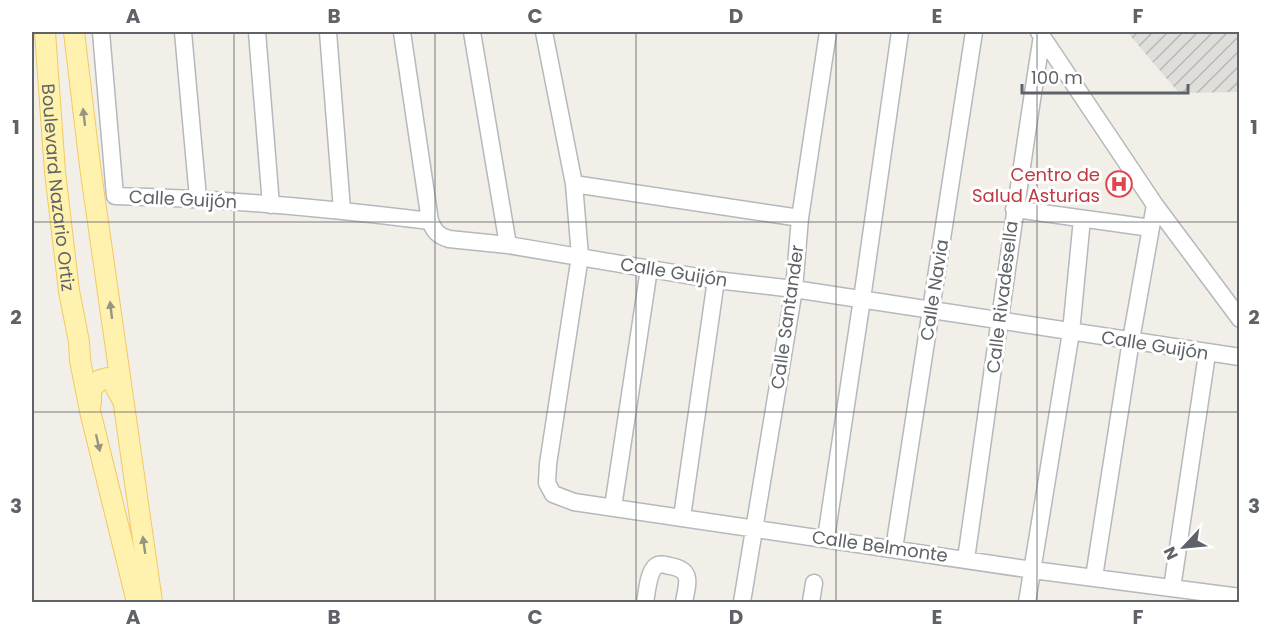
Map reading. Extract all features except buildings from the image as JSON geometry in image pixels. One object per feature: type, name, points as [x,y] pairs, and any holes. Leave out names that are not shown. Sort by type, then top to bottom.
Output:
[{"type":"main road","name":"Boulevard Nazario Ortiz","points":[[45,32],[55,172],[69,291],[79,342],[80,360],[90,411],[137,603]]},
{"type":"main road","name":"Boulevard Nazario Ortiz","points":[[74,32],[152,603]]},
{"type":"main road","name":"Boulevard Nazario Ortiz","points":[[79,342],[90,367],[102,371],[111,366],[115,338]]},
{"type":"main road","name":"Boulevard Nazario Ortiz","points":[[90,411],[91,389],[100,380],[107,378],[112,381],[119,392],[125,410]]},
{"type":"street","name":"Calle Guijón","points":[[101,32],[115,196],[198,198],[342,210],[430,221],[434,231],[441,237],[465,242],[508,245],[716,280],[862,299],[1131,340],[1207,354],[1239,357]]},
{"type":"street","points":[[183,32],[198,198]]},
{"type":"street","points":[[257,32],[271,205]]},
{"type":"street","points":[[328,32],[342,210]]},
{"type":"street","points":[[402,32],[430,221]]},
{"type":"street","points":[[472,32],[508,245]]},
{"type":"street","points":[[544,32],[574,184],[580,256]]},
{"type":"street","name":"Calle Santander","points":[[742,603],[794,289],[800,218],[828,32]]},
{"type":"street","points":[[826,538],[900,32]]},
{"type":"street","name":"Calle Navia","points":[[894,549],[974,32]]},
{"type":"street","points":[[1040,34],[1155,205],[1239,319]]},
{"type":"street","name":"Calle Rivadesella","points":[[966,559],[1040,34]]},
{"type":"street","points":[[574,184],[800,218]]},
{"type":"street","points":[[1094,577],[1131,340],[1155,205]]},
{"type":"street","points":[[1014,209],[1151,228]]},
{"type":"street","points":[[1027,603],[1071,332],[1082,219]]},
{"type":"street","name":"Calle Belmonte","points":[[580,256],[548,464],[547,483],[553,495],[574,502],[755,529],[1033,570],[1239,597]]},
{"type":"street","points":[[613,507],[649,269]]},
{"type":"street","points":[[682,517],[716,280]]},
{"type":"street","points":[[1172,588],[1207,354]]},
{"type":"street","points":[[647,596],[652,573],[656,566],[660,564],[678,567],[687,576],[684,603]]},
{"type":"street","points":[[811,603],[814,583]]},
{"type":"shaded area","points":[[1127,32],[1239,32],[1239,92],[1179,93]]},
{"type":"place","name":"Centro de Salud Asturias","points":[[1119,184]]}]
